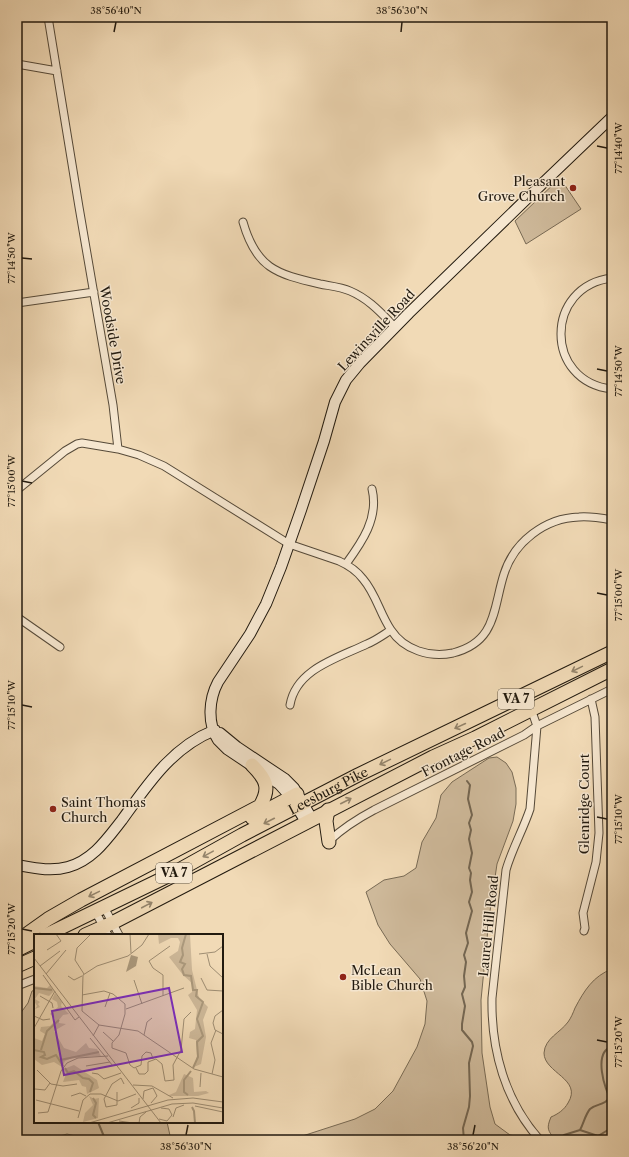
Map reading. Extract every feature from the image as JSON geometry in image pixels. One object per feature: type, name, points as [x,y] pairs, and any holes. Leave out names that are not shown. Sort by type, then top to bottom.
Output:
[{"type":"highway","name":"Leesburg Pike","points":[[48,934],[170,875],[242,835],[297,800],[392,758],[612,652]]},
{"type":"highway","name":"Leesburg Pike","points":[[88,934],[108,928],[328,810],[612,669]]},
{"type":"highway","points":[[17,941],[48,919],[85,898],[260,806],[265,798],[266,788],[261,774],[252,765]]},
{"type":"highway","points":[[328,810],[326,820],[329,842]]},
{"type":"highway","points":[[17,950],[34,942]]},
{"type":"main road","name":"Lewinsville Road","points":[[297,800],[279,784],[227,749],[218,739],[214,730],[210,710],[214,689],[258,620],[281,567],[340,390],[360,363],[395,327],[612,117]]},
{"type":"main road","name":"Lewinsville Road","points":[[214,730],[274,771],[294,788],[297,800],[309,820]]},
{"type":"main road","points":[[17,865],[42,869],[58,869],[79,863],[91,855],[99,849],[168,761],[187,744],[214,730]]},
{"type":"street","name":"Woodside Drive","points":[[48,17],[114,411],[118,449]]},
{"type":"street","points":[[17,64],[57,71]]},
{"type":"street","points":[[243,222],[254,251],[274,270],[292,277],[338,287],[360,295],[378,309],[395,327]]},
{"type":"street","points":[[612,278],[593,283],[577,294],[569,304],[563,317],[560,335],[561,345],[565,356],[574,370],[596,386],[612,389]]},
{"type":"street","points":[[17,304],[94,292]]},
{"type":"street","points":[[17,490],[65,451],[77,444],[88,443],[139,455],[164,466],[289,544],[346,564],[356,572],[369,587],[391,630],[412,648],[429,654],[448,654],[468,647],[481,637],[491,624],[504,574],[509,562],[516,550],[528,537],[546,525],[567,518],[590,517],[612,520]]},
{"type":"street","points":[[346,564],[363,539],[371,522],[374,504],[372,489]]},
{"type":"street","points":[[17,617],[60,647]]},
{"type":"street","points":[[290,705],[291,697],[298,685],[314,670],[336,657],[369,644],[391,630]]},
{"type":"street","name":"Frontage Road","points":[[329,842],[340,830],[354,820],[612,689]]},
{"type":"street","name":"Glenridge Court","points":[[584,932],[585,928],[583,913],[596,862],[599,833],[595,717],[591,699]]},
{"type":"street","name":"Laurel Hill Road","points":[[532,709],[537,726],[530,809],[526,822],[509,860],[506,875],[492,998],[492,1015],[494,1042],[504,1078],[516,1106],[540,1140]]},
{"type":"street","points":[[99,909],[108,928],[117,934]]},
{"type":"street","points":[[17,986],[34,979]]},
{"type":"shaded area","points":[[560,178],[581,209],[526,244],[515,221]]},
{"type":"shaded area","points":[[497,757],[506,763],[512,772],[516,788],[516,804],[513,821],[497,864],[489,918],[481,1000],[482,1053],[490,1107],[495,1124],[510,1135],[521,1137],[524,1140],[290,1140],[355,1119],[375,1109],[393,1091],[417,1047],[425,1024],[427,1001],[420,979],[390,944],[378,925],[366,892],[384,880],[404,876],[416,868],[422,842],[436,818],[441,795],[452,782],[489,758]]},
{"type":"shaded area","points":[[612,969],[612,1138],[603,1140],[555,1140],[548,1129],[549,1121],[551,1117],[561,1112],[565,1108],[571,1095],[571,1088],[546,1060],[544,1053],[545,1048],[547,1043],[568,1022],[578,1002],[594,980]]},
{"type":"shaded area","points":[[34,990],[34,1123],[167,1123],[171,1140],[92,1140],[67,1134],[54,1140],[17,1140],[17,1018],[28,1003],[32,991]]},
{"type":"waterway","points":[[464,1140],[463,1128],[469,1107],[470,1096],[469,1063],[473,1046],[472,1042],[462,1030],[465,1006],[462,994],[465,987],[464,976],[466,962],[464,955],[468,943],[466,933],[472,911],[469,902],[472,892],[470,880],[471,873],[469,868],[472,853],[469,839],[471,830],[469,823],[472,815],[468,799],[470,785],[467,781]]},
{"type":"waterway","points":[[612,1047],[606,1050],[602,1063],[603,1080],[612,1101]]},
{"type":"waterway","points":[[580,1130],[590,1109],[607,1101],[609,1098]]},
{"type":"waterway","points":[[98,1123],[105,1139],[107,1140]]},
{"type":"waterway","points":[[556,1140],[564,1135],[580,1130],[598,1136],[608,1130],[612,1124]]},
{"type":"place","name":"Pleasant Grove Church","points":[[573,188]]},
{"type":"place","name":"Saint Thomas Church","points":[[53,809]]},
{"type":"place","name":"McLean Bible Church","points":[[343,977]]}]
